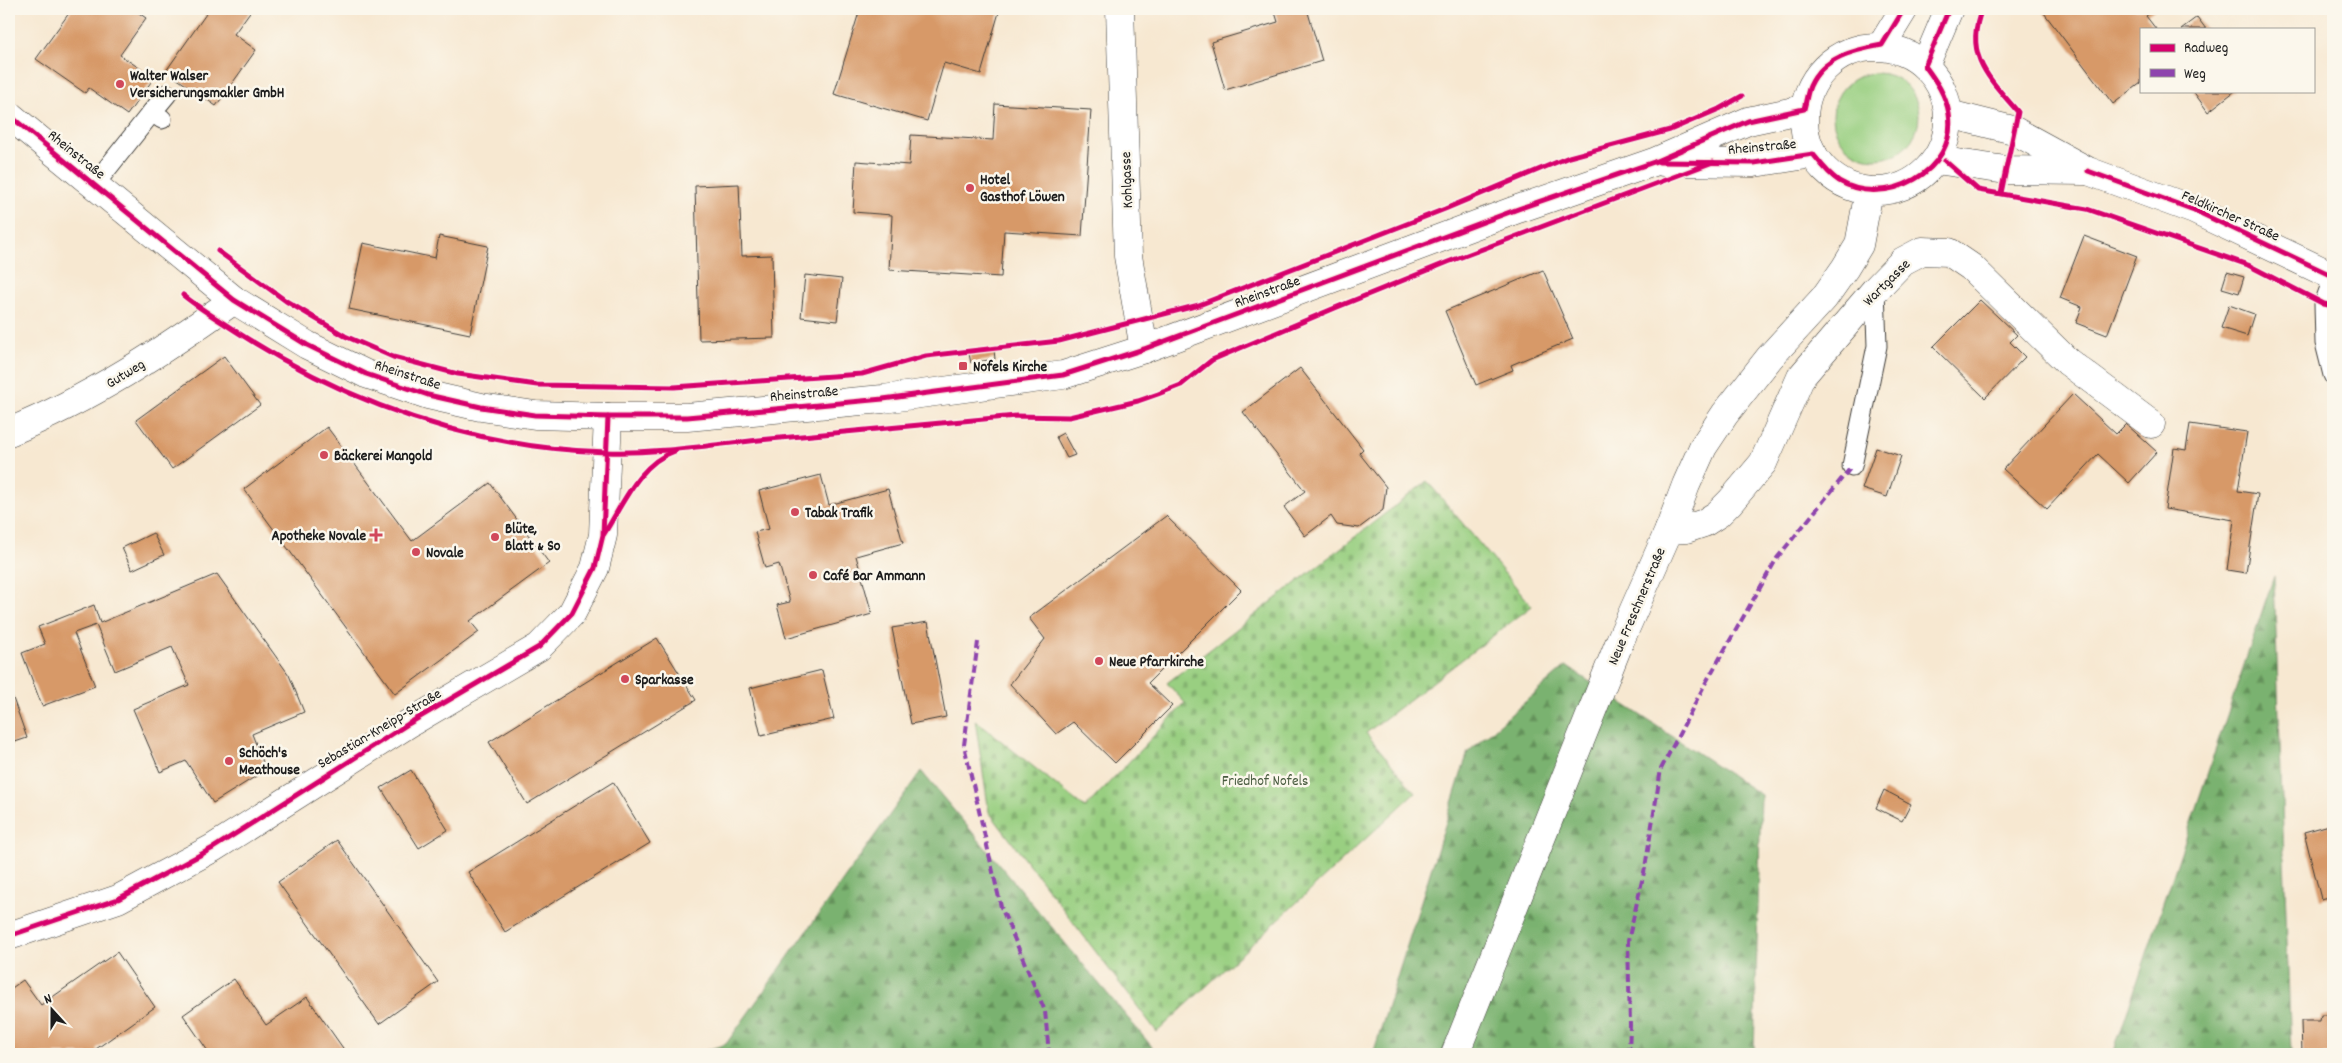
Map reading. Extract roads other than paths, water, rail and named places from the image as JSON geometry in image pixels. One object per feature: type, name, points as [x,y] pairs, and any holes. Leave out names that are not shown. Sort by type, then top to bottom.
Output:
[{"type":"main road","name":"Kohlgasse","points":[[1120,9],[1128,256],[1144,349]]},
{"type":"main road","points":[[1882,45],[1904,9]]},
{"type":"main road","points":[[1925,66],[1950,9]]},
{"type":"main road","points":[[1882,45],[1909,53],[1925,66],[1939,84],[1949,114],[1946,144],[1936,160],[1917,179],[1888,191],[1869,191],[1854,188],[1828,174],[1812,154],[1805,134],[1804,109],[1810,86],[1822,69],[1852,50],[1882,45]]},
{"type":"main road","name":"Rheinstraße","points":[[9,115],[234,300],[307,344],[366,374],[428,395],[481,407],[535,414],[608,417],[687,417],[883,399],[1063,375],[1144,349],[1518,209],[1654,162],[1748,121],[1804,109]]},
{"type":"main road","name":"Feldkircher Straße","points":[[1949,114],[2013,130],[2088,171],[2194,210],[2333,277]]},
{"type":"main road","name":"Rheinstraße","points":[[1654,162],[1754,163],[1812,154]]},
{"type":"main road","name":"Feldkircher Straße","points":[[1936,160],[2006,170],[2088,171]]},
{"type":"main road","name":"Neue Freschnerstraße","points":[[1455,1054],[1620,641],[1703,447],[1724,414],[1770,357],[1824,298],[1859,245],[1869,191]]},
{"type":"main road","name":"Wartgasse","points":[[1669,530],[1686,529],[1704,523],[1718,514],[1730,502],[1763,463],[1801,377],[1875,290],[1903,261],[1922,251],[1949,252],[1971,267],[2068,362],[2151,424]]},
{"type":"main road","name":"Gutweg","points":[[9,432],[107,385],[186,335],[234,300]]},
{"type":"main road","name":"Sebastian-Kneipp-Straße","points":[[9,936],[118,900],[205,852],[408,724],[539,647],[572,612],[595,568],[603,535],[608,417]]},
{"type":"lane","points":[[94,185],[157,115],[167,94]]},
{"type":"lane","points":[[2333,277],[2324,304],[2325,343],[2333,375]]},
{"type":"lane","points":[[1852,466],[1878,346],[1875,290]]},
{"type":"place","name":"Walter Walser Versicherungsmakler GmbH","points":[[120,84]]},
{"type":"place","name":"Hotel Gasthof Löwen","points":[[970,188]]},
{"type":"place","name":"Nofels Kirche","points":[[963,366]]},
{"type":"place","name":"Bäckerei Mangold","points":[[324,455]]},
{"type":"place","name":"Tabak Trafik","points":[[795,512]]},
{"type":"place","name":"Apotheke Novale","points":[[376,535]]},
{"type":"place","name":"Blüte, Blatt & So","points":[[495,537]]},
{"type":"place","name":"Novale","points":[[416,552]]},
{"type":"place","name":"Café Bar Ammann","points":[[813,575]]},
{"type":"place","name":"Neue Pfarrkirche","points":[[1099,661]]},
{"type":"place","name":"Sparkasse","points":[[625,679]]},
{"type":"place","name":"Schöch's Meathouse","points":[[229,761]]},
{"type":"park label","name":"Friedhof Nofels","points":[[1265,780]]}]
